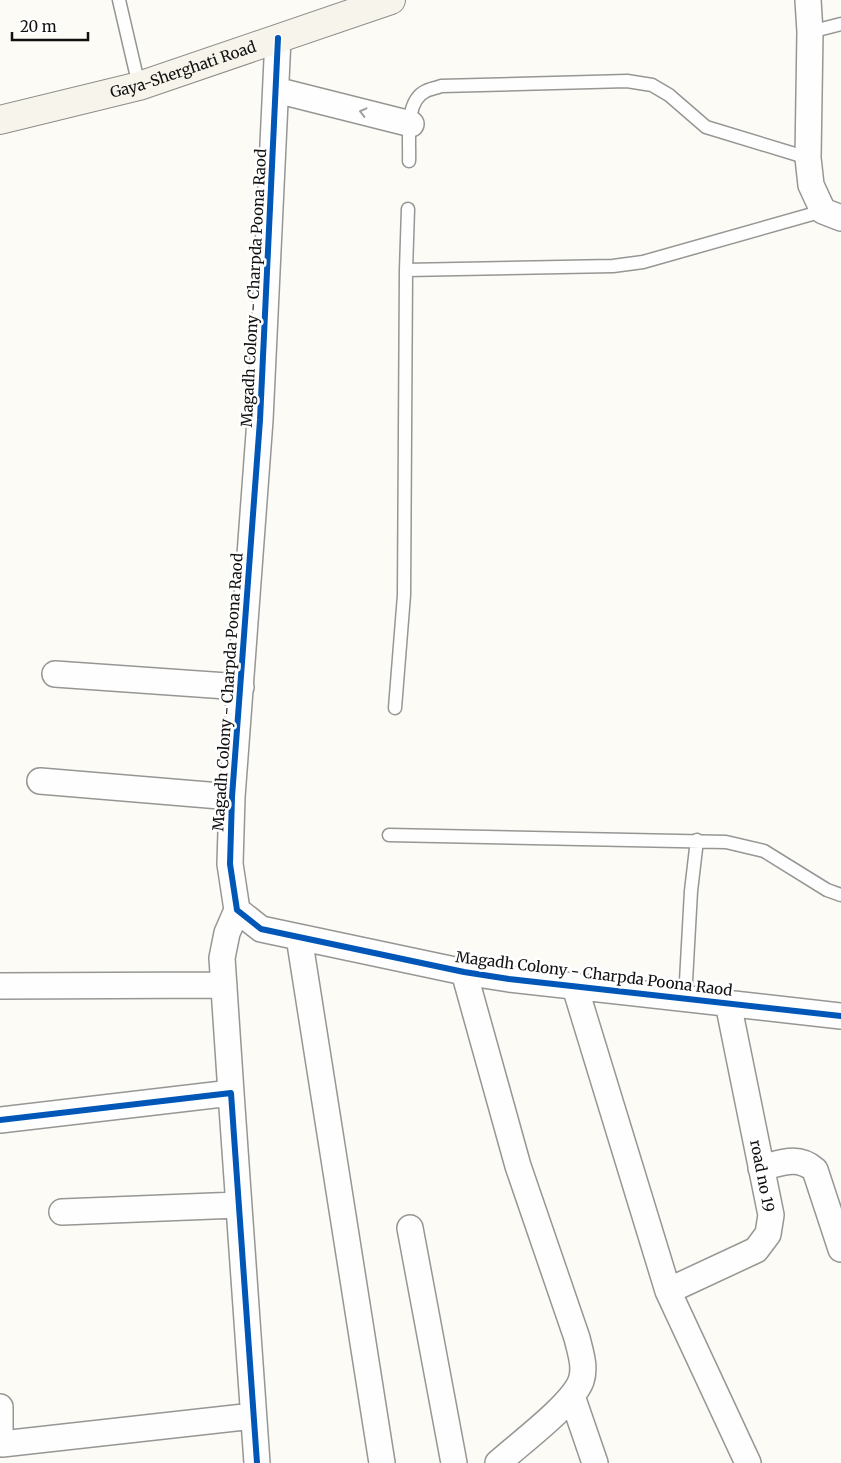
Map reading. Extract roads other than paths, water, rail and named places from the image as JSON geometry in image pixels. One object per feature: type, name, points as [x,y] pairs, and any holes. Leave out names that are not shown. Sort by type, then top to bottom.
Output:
[{"type":"main road","name":"Gaya-Sherghati Road","points":[[0,120],[139,86],[392,0]]},
{"type":"street","points":[[808,0],[810,32],[808,158],[811,185],[832,214]]},
{"type":"street","name":"Magadh Colony - Charpda Poona Raod","points":[[278,38],[260,420],[232,798],[230,864],[237,910],[261,929],[464,972],[575,987],[841,1016]]},
{"type":"street","points":[[276,90],[411,124]]},
{"type":"street","points":[[55,674],[240,687]]},
{"type":"street","points":[[40,780],[232,798]]},
{"type":"street","points":[[237,910],[227,933],[222,958],[257,1463]]},
{"type":"street","points":[[299,937],[382,1463]]},
{"type":"street","points":[[464,972],[518,1166],[577,1338],[583,1364],[582,1380],[572,1396],[498,1463]]},
{"type":"street","points":[[0,986],[224,985]]},
{"type":"street","points":[[575,987],[668,1291],[748,1463]]},
{"type":"street","name":"road no 19","points":[[668,1291],[756,1250],[768,1234],[771,1215],[728,1003]]},
{"type":"street","points":[[0,1120],[230,1093]]},
{"type":"street","points":[[761,1168],[796,1160],[807,1163],[815,1170],[837,1223],[841,1249]]},
{"type":"street","points":[[62,1212],[238,1204]]},
{"type":"street","points":[[410,1228],[454,1463]]},
{"type":"street","points":[[572,1396],[595,1463]]},
{"type":"street","points":[[0,1407],[2,1443],[253,1416]]},
{"type":"lane","points":[[119,0],[139,86]]},
{"type":"lane","points":[[810,32],[841,24]]},
{"type":"lane","points":[[410,161],[411,114],[415,99],[425,91],[441,86],[627,81],[652,85],[706,127],[808,158]]},
{"type":"lane","points":[[395,708],[404,595],[408,208]]},
{"type":"lane","points":[[406,270],[613,266],[643,262],[832,214]]},
{"type":"lane","points":[[389,835],[726,842],[764,851],[827,890],[841,895]]},
{"type":"lane","points":[[685,999],[691,891],[697,840]]}]
